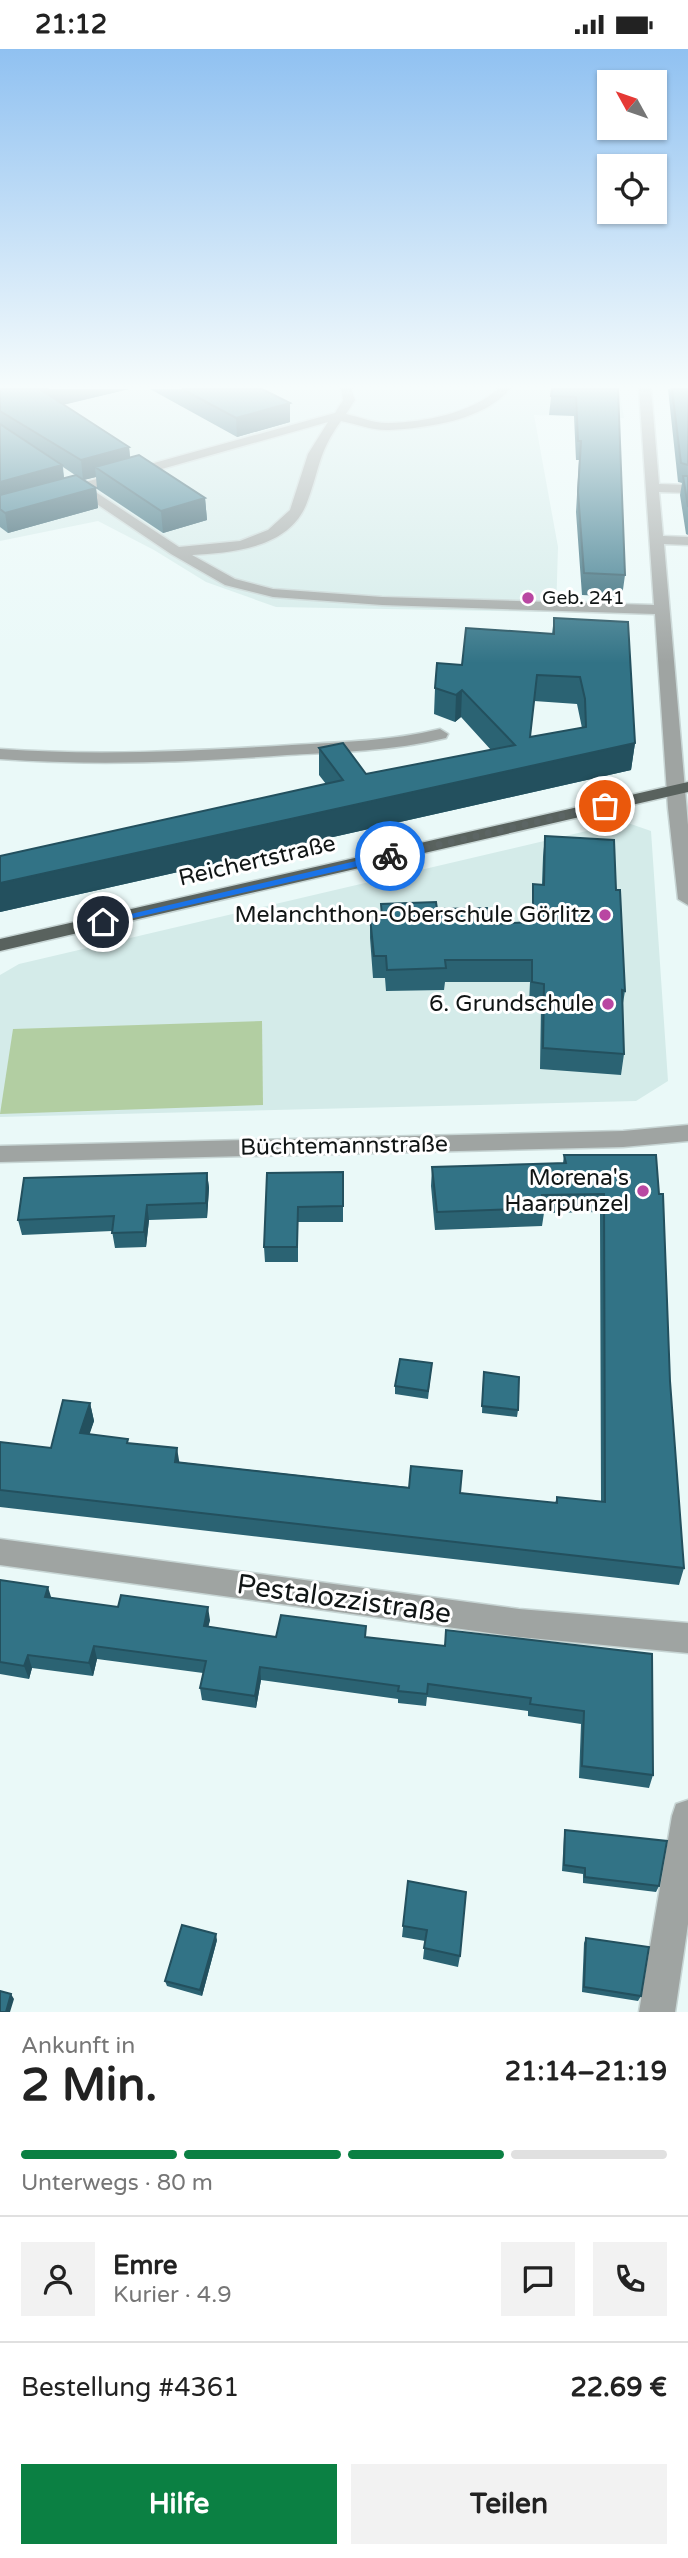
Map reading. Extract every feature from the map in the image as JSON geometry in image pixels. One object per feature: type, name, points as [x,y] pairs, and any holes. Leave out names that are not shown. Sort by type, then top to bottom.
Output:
[{"type":"main road","name":"Reichertstraße","points":[[0,945],[682,789]]},
{"type":"street","points":[[69,481],[176,551],[230,582],[273,593],[383,601],[662,610]]},
{"type":"street","points":[[53,495],[106,481]]},
{"type":"street","points":[[176,551],[234,546],[258,540],[282,526],[296,511],[306,481]]},
{"type":"street","points":[[651,481],[662,610],[679,707],[688,899]]},
{"type":"street","points":[[651,488],[688,489]]},
{"type":"street","points":[[655,540],[688,541]]},
{"type":"street","points":[[0,754],[76,758],[195,757],[386,744],[440,734]]},
{"type":"street","name":"Büchtemannstraße","points":[[0,1154],[635,1138],[688,1133]]},
{"type":"street","name":"Pestalozzistraße","points":[[0,1552],[519,1623],[688,1638]]},
{"type":"street","points":[[657,2012],[688,1816]]},
{"type":"shaded area","points":[[0,481],[546,481],[558,547],[556,612],[276,607],[206,582],[154,550],[98,521],[0,541]]},
{"type":"shaded area","points":[[625,822],[651,831],[668,1081],[636,1101],[0,1117],[0,975],[19,964]]},
{"type":"green space","points":[[262,1021],[263,1105],[0,1114],[13,1029]]},
{"type":"building","points":[[55,481],[85,481],[96,488],[5,513],[0,509],[0,495]]},
{"type":"building","points":[[115,481],[178,481],[205,498],[161,511]]},
{"type":"building","points":[[579,481],[621,481],[625,575],[584,573]]},
{"type":"building","points":[[684,481],[688,481],[688,507]]},
{"type":"building","points":[[554,618],[628,622],[635,743],[0,883],[0,856],[343,780],[319,748],[343,743],[366,774],[515,745],[462,690],[456,695],[435,688],[437,663],[462,665],[466,628],[554,634]],"holes":[[[537,675],[580,677],[585,699],[586,727],[530,737]]]},
{"type":"building","points":[[545,836],[614,840],[616,890],[620,890],[625,991],[622,990],[624,1054],[543,1048],[544,984],[532,982],[532,960],[445,960],[446,968],[387,970],[386,956],[374,956],[370,917],[382,917],[381,904],[436,902],[437,909],[487,908],[490,924],[533,922],[533,884],[544,885]]},
{"type":"building","points":[[564,1155],[656,1155],[659,1194],[663,1194],[670,1381],[684,1568],[0,1490],[0,1442],[51,1448],[63,1400],[90,1403],[80,1433],[128,1439],[127,1443],[177,1448],[175,1462],[409,1488],[411,1466],[462,1471],[460,1493],[557,1503],[557,1497],[605,1502],[604,1194],[542,1195],[544,1208],[437,1212],[432,1167],[566,1163]]},
{"type":"building","points":[[343,1172],[343,1206],[298,1207],[297,1247],[264,1247],[267,1173]]},
{"type":"building","points":[[207,1173],[206,1203],[147,1205],[144,1232],[112,1233],[114,1216],[18,1220],[24,1178]]},
{"type":"building","points":[[400,1359],[432,1363],[428,1391],[395,1386]]},
{"type":"building","points":[[484,1372],[519,1377],[518,1410],[482,1406]]},
{"type":"building","points":[[0,1580],[48,1587],[45,1597],[118,1607],[121,1595],[208,1607],[204,1626],[276,1637],[281,1615],[366,1626],[365,1637],[445,1646],[446,1630],[652,1654],[653,1775],[582,1766],[584,1711],[530,1704],[531,1698],[428,1684],[427,1694],[398,1691],[399,1686],[260,1667],[255,1696],[200,1688],[206,1661],[94,1646],[89,1663],[28,1655],[24,1666],[0,1662]]},
{"type":"building","points":[[565,1830],[667,1841],[659,1886],[585,1877],[585,1868],[564,1865]]},
{"type":"building","points":[[408,1881],[466,1892],[460,1956],[424,1948],[427,1930],[403,1926]]},
{"type":"building","points":[[182,1925],[216,1934],[200,1990],[165,1981]]},
{"type":"building","points":[[586,1938],[649,1947],[641,1996],[584,1987]]},
{"type":"building","points":[[0,1991],[11,1994],[6,2012],[0,2012]]},
{"type":"way so far","points":[[390,856],[605,806]]},
{"type":"place","name":"Geb. 241","points":[[528,598]]},
{"type":"place","name":"Melanchthon-Oberschule Görlitz","points":[[605,915]]},
{"type":"place","name":"6. Grundschule","points":[[608,1004]]},
{"type":"place","name":"Morena's Haarpunzel","points":[[643,1191]]},
{"type":"route","points":[[103,922],[390,856]]}]
